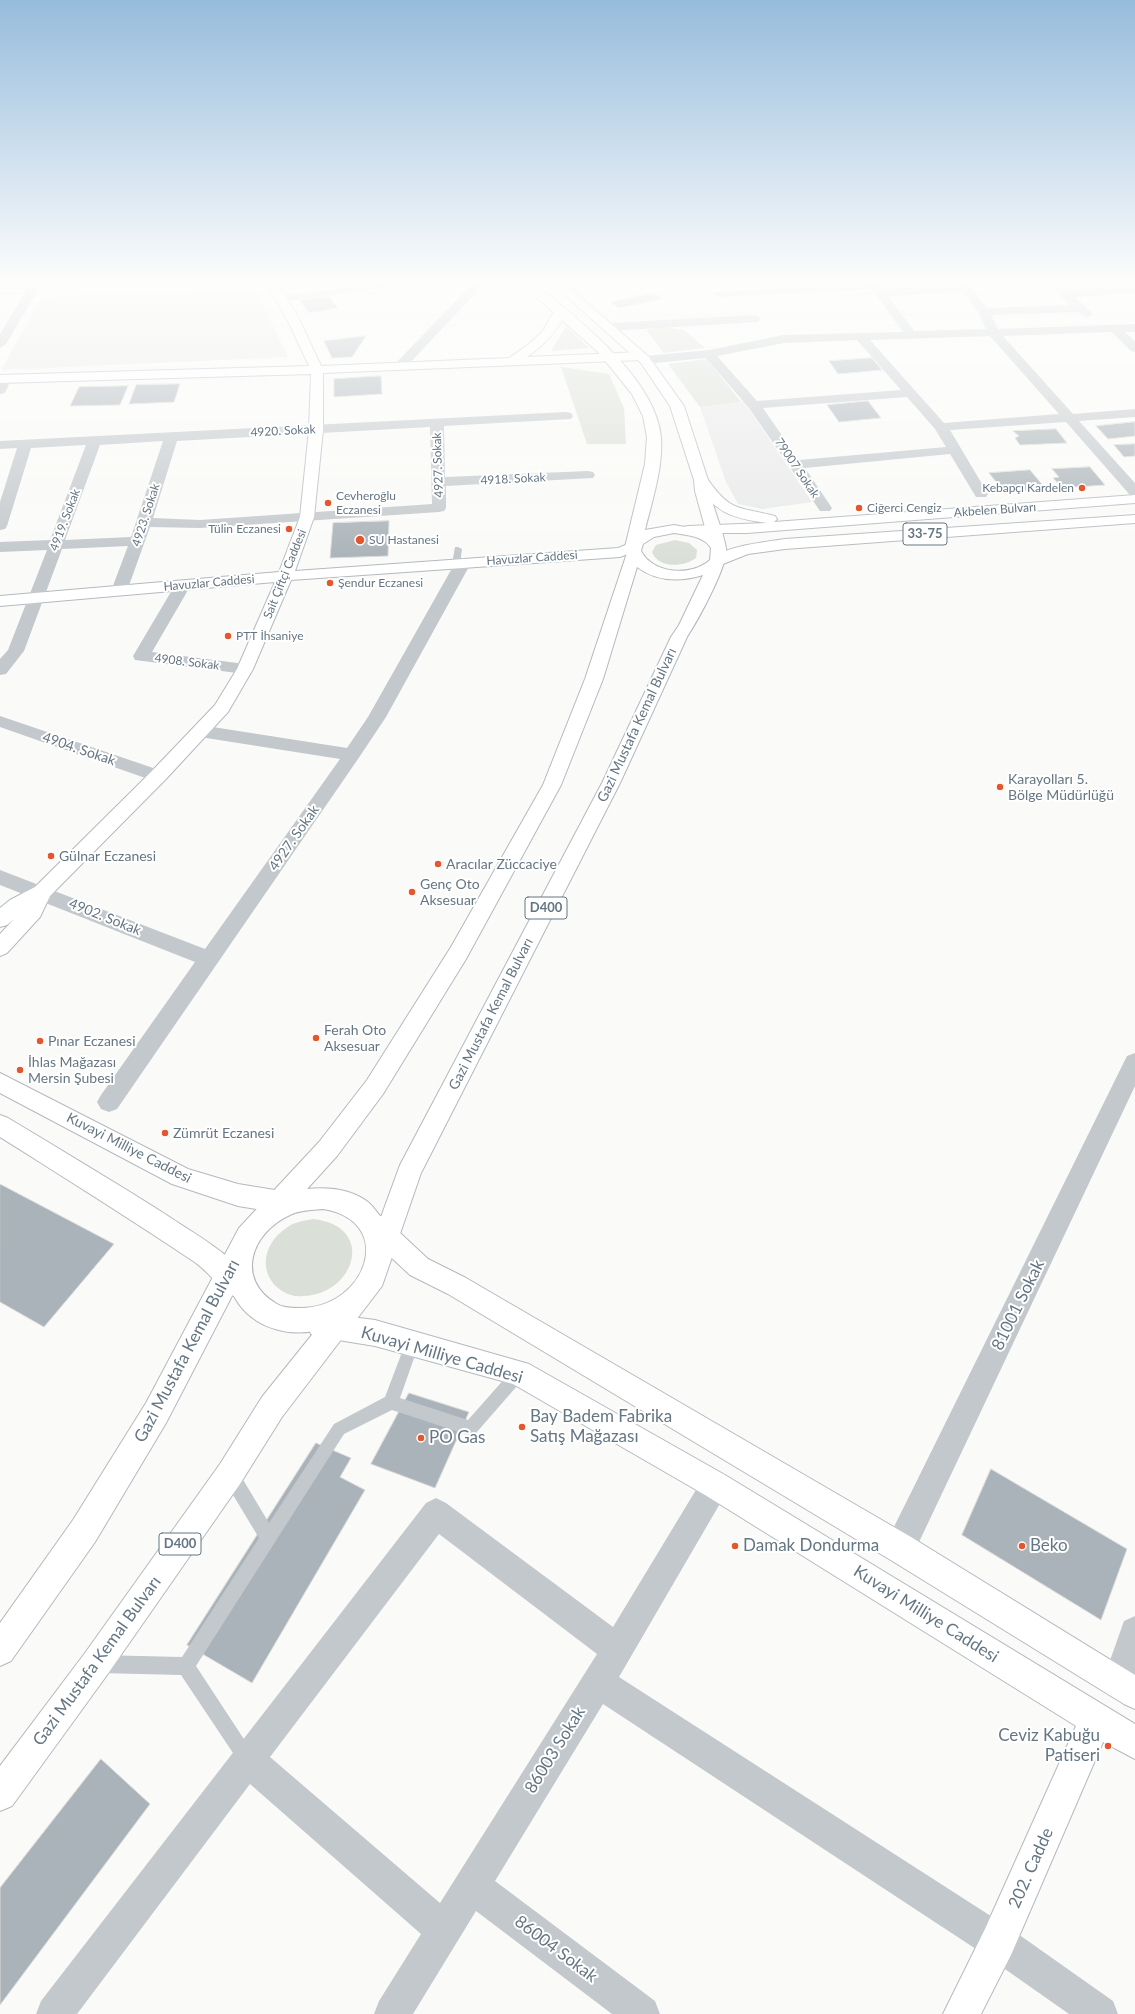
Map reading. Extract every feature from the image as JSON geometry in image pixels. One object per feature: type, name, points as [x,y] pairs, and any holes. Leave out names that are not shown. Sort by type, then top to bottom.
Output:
[{"type":"main road","points":[[2,383],[220,374]]},
{"type":"main road","name":"Sait Çiftçi Caddesi","points":[[0,920],[17,905],[42,892],[158,776],[222,708],[245,669],[285,576],[307,517],[316,430],[317,374]]},
{"type":"main road","points":[[654,374],[677,406],[701,480],[702,491],[718,554]]},
{"type":"main road","points":[[238,1273],[251,1232],[277,1207],[328,1149],[375,1086],[459,953],[552,785],[594,679],[633,551],[649,481],[654,436],[647,406],[625,375]]},
{"type":"main road","points":[[701,480],[712,497],[724,508],[746,516],[817,524]]},
{"type":"main road","name":"Akbelen Bulvarı","points":[[1135,499],[817,524],[713,530],[660,530],[647,534],[638,540],[633,551],[637,562],[646,569],[672,576],[700,572],[711,568],[718,554],[733,553],[749,548],[786,544],[1135,519]]},
{"type":"main road","points":[[688,530],[712,540],[718,554]]},
{"type":"main road","name":"Havuzlar Caddesi","points":[[0,601],[459,559],[633,551]]},
{"type":"main road","name":"Gazi Mustafa Kemal Bulvarı","points":[[378,1237],[409,1172],[611,783],[679,637],[687,625],[718,554]]},
{"type":"main road","name":"Sait Çiftçi Caddesi","points":[[0,948],[33,912],[42,892]]},
{"type":"main road","name":"Kuvayi Milliye Caddesi","points":[[0,1082],[181,1177],[277,1207]]},
{"type":"main road","points":[[0,1125],[119,1198],[209,1257],[238,1273],[256,1307],[274,1318],[297,1322],[320,1319],[337,1312],[361,1295],[373,1277],[378,1237]]},
{"type":"main road","points":[[277,1207],[309,1198],[332,1198],[352,1205],[378,1237],[419,1267],[457,1286],[900,1548],[1126,1688]]},
{"type":"main road","name":"Gazi Mustafa Kemal Bulvarı","points":[[0,1650],[84,1531],[152,1420],[238,1273]]},
{"type":"main road","name":"Gazi Mustafa Kemal Bulvarı","points":[[0,1794],[96,1664],[230,1474],[272,1407],[361,1295]]},
{"type":"main road","name":"Kuvayi Milliye Caddesi","points":[[297,1322],[375,1333],[519,1373],[715,1485],[1135,1743]]},
{"type":"main road","name":"202. Cadde","points":[[961,2014],[998,1942],[1096,1719]]},
{"type":"street","name":"79007 Sokak","points":[[727,374],[754,405],[825,508]]},
{"type":"street","points":[[894,374],[942,427],[981,494]]},
{"type":"street","points":[[1030,374],[1135,492]]},
{"type":"street","points":[[754,405],[911,393]]},
{"type":"street","points":[[942,427],[1070,419],[1135,413]]},
{"type":"street","name":"4920. Sokak","points":[[0,445],[96,442],[566,416]]},
{"type":"street","name":"4927. Sokak","points":[[307,517],[439,508],[437,422]]},
{"type":"street","name":"4923. Sokak","points":[[119,591],[138,541],[171,437]]},
{"type":"street","name":"4919. Sokak","points":[[0,670],[16,651],[35,598],[96,442]]},
{"type":"street","points":[[0,526],[25,444]]},
{"type":"street","points":[[795,465],[954,450]]},
{"type":"street","name":"4918. Sokak","points":[[439,482],[588,475]]},
{"type":"street","points":[[144,522],[200,524],[307,517]]},
{"type":"street","points":[[0,547],[138,541]]},
{"type":"street","name":"4927. Sokak","points":[[109,1102],[377,717],[459,559]]},
{"type":"street","name":"4908. Sokak","points":[[183,585],[141,656],[245,669]]},
{"type":"street","name":"4904. Sokak","points":[[0,721],[158,776]]},
{"type":"street","points":[[200,731],[352,755]]},
{"type":"street","name":"4902. Sokak","points":[[0,877],[42,892],[209,959]]},
{"type":"street","name":"81001 Sokak","points":[[900,1548],[1135,1062]]},
{"type":"street","name":"86003 Sokak","points":[[392,2014],[598,1682],[715,1485]]},
{"type":"street","points":[[54,2014],[436,1513],[617,1650]]},
{"type":"street","points":[[1126,1688],[1135,1632]]},
{"type":"street","points":[[598,1682],[998,1942],[1100,2014]]},
{"type":"street","points":[[248,1760],[444,1930]]},
{"type":"street","name":"86004 Sokak","points":[[471,1885],[642,2014]]},
{"type":"lane","points":[[186,1666],[339,1429],[392,1402],[412,1344]]},
{"type":"lane","points":[[392,1402],[471,1428],[519,1373]]},
{"type":"lane","points":[[230,1474],[269,1539]]},
{"type":"lane","points":[[96,1664],[186,1666]]},
{"type":"lane","points":[[186,1666],[248,1760]]},
{"type":"shaded area","points":[[563,374],[609,374],[624,408],[626,444],[587,444]]},
{"type":"shaded area","points":[[675,374],[719,374],[741,402],[700,407]]},
{"type":"shaded area","points":[[744,402],[812,502],[762,509],[738,504],[726,482],[700,407]]},
{"type":"shaded area","points":[[675,540],[689,543],[697,550],[696,558],[685,563],[672,565],[665,564],[655,558],[652,552],[656,545]]},
{"type":"shaded area","points":[[313,1219],[333,1224],[346,1234],[352,1246],[352,1260],[346,1273],[336,1285],[321,1293],[300,1296],[289,1295],[274,1284],[269,1277],[266,1269],[268,1251],[271,1243],[288,1227],[298,1222]]},
{"type":"building","points":[[381,376],[382,394],[334,397],[334,379]]},
{"type":"building","points":[[180,384],[174,402],[129,404],[136,385]]},
{"type":"building","points":[[128,386],[120,405],[70,406],[79,387]]},
{"type":"building","points":[[868,401],[881,418],[839,422],[827,405]]},
{"type":"building","points":[[1135,422],[1135,436],[1108,439],[1096,426]]},
{"type":"building","points":[[1056,429],[1067,443],[1020,445],[1015,438],[1019,436],[1013,431]]},
{"type":"building","points":[[1135,444],[1135,456],[1124,457],[1114,445]]},
{"type":"building","points":[[1090,467],[1105,485],[1062,488],[1053,478],[1059,477],[1052,469]]},
{"type":"building","points":[[1030,470],[1046,489],[1004,492],[989,473]]},
{"type":"building","name":"SU Hastanesi","points":[[389,521],[388,556],[330,558],[333,523]]},
{"type":"building","points":[[0,1184],[114,1244],[44,1327],[0,1302]]},
{"type":"building","name":"PO Gas","points":[[409,1393],[469,1412],[435,1488],[371,1464]]},
{"type":"building","points":[[316,1443],[351,1458],[340,1477],[365,1490],[252,1683],[187,1645]]},
{"type":"building","points":[[991,1469],[1127,1549],[1101,1620],[962,1535]]},
{"type":"building","points":[[101,1759],[150,1804],[0,2005],[0,1888]]},
{"type":"place","name":"Kebapçı Kardelen","points":[[1082,488]]},
{"type":"place","name":"Cevheroğlu Eczanesi","points":[[328,503]]},
{"type":"place","name":"Ciğerci Cengiz","points":[[859,508]]},
{"type":"place","name":"Tülin Eczanesi","points":[[289,529]]},
{"type":"place","name":"SU Hastanesi","points":[[360,540]]},
{"type":"place","name":"Şendur Eczanesi","points":[[330,583]]},
{"type":"place","name":"PTT İhsaniye","points":[[228,636]]},
{"type":"place","name":"Karayolları 5. Bölge Müdürlüğü","points":[[1000,787]]},
{"type":"place","name":"Gülnar Eczanesi","points":[[51,856]]},
{"type":"place","name":"Aracılar Züccaciye","points":[[438,864]]},
{"type":"place","name":"Genç Oto Aksesuar","points":[[412,892]]},
{"type":"place","name":"Ferah Oto Aksesuar","points":[[316,1038]]},
{"type":"place","name":"Pınar Eczanesi","points":[[40,1041]]},
{"type":"place","name":"İhlas Mağazası Mersin Şubesi","points":[[20,1070]]},
{"type":"place","name":"Zümrüt Eczanesi","points":[[165,1133]]},
{"type":"place","name":"Bay Badem Fabrika Satış Mağazası","points":[[522,1427]]},
{"type":"place","name":"PO Gas","points":[[421,1438]]},
{"type":"place","name":"Damak Dondurma","points":[[735,1546]]},
{"type":"place","name":"Beko","points":[[1022,1546]]},
{"type":"place","name":"Ceviz Kabuğu Patiseri","points":[[1108,1746]]}]
